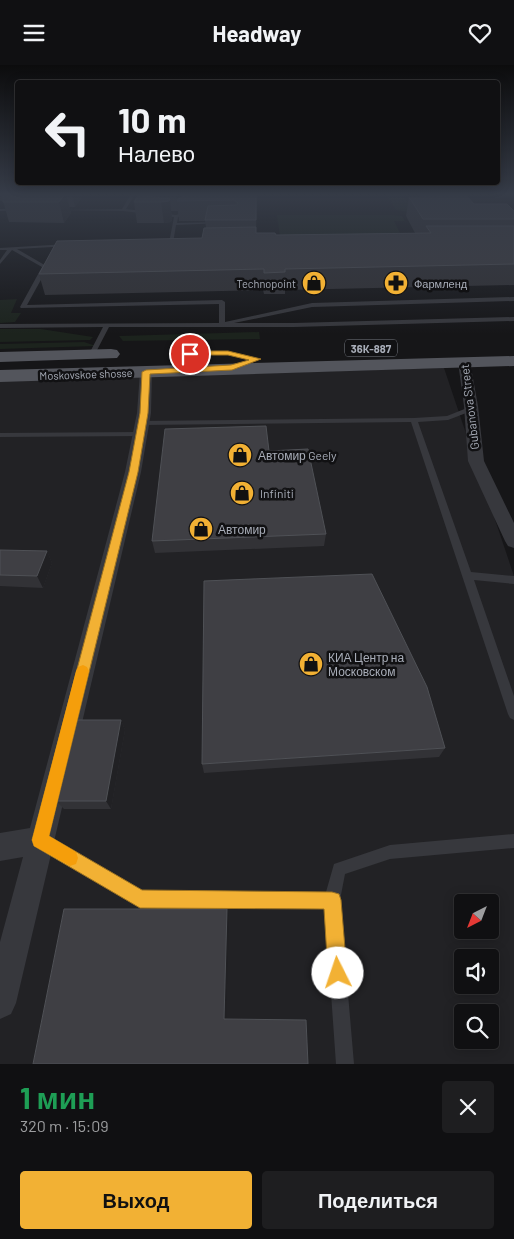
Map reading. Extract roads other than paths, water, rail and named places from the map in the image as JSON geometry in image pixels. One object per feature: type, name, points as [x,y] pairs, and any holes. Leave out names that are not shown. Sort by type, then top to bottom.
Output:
[{"type":"main road","name":"Moskovskoe shosse","points":[[0,357],[92,355],[140,360],[230,360],[464,352],[514,361]]},
{"type":"main road","name":"Moskovskoe shosse","points":[[230,360],[257,355],[464,352],[514,354]]},
{"type":"main road","name":"Moskovskoe shosse","points":[[0,376],[140,360]]},
{"type":"street","name":"Gubanova Street","points":[[464,352],[476,461],[514,541]]},
{"type":"street","points":[[0,1003],[131,481],[141,428],[140,360]]},
{"type":"street","points":[[0,847],[40,840]]},
{"type":"lane","points":[[161,243],[180,243]]},
{"type":"lane","points":[[0,249],[72,245]]},
{"type":"lane","points":[[0,263],[11,248]]},
{"type":"lane","points":[[11,248],[46,267],[24,307],[29,315]]},
{"type":"lane","points":[[222,324],[312,305],[514,299]]},
{"type":"lane","points":[[0,326],[29,315],[222,302],[222,324]]},
{"type":"lane","points":[[29,315],[107,325],[304,325],[514,319]]},
{"type":"lane","points":[[92,355],[107,325]]},
{"type":"lane","points":[[0,435],[141,428],[414,420],[448,418],[470,410]]},
{"type":"lane","points":[[414,420],[514,714]]},
{"type":"lane","points":[[467,576],[514,580]]},
{"type":"lane","points":[[40,840],[140,899],[332,900]]},
{"type":"lane","points":[[345,1064],[332,900],[339,869],[390,852],[514,841]]},
{"type":"place","name":"Technopoint","points":[[314,283]]},
{"type":"place","name":"Фармленд","points":[[396,283]]},
{"type":"place","name":"Автомир Geely","points":[[240,455]]},
{"type":"place","name":"Infiniti","points":[[242,493]]},
{"type":"place","name":"Автомир","points":[[201,529]]},
{"type":"place","name":"КИА Центр на Московском","points":[[311,664]]}]
